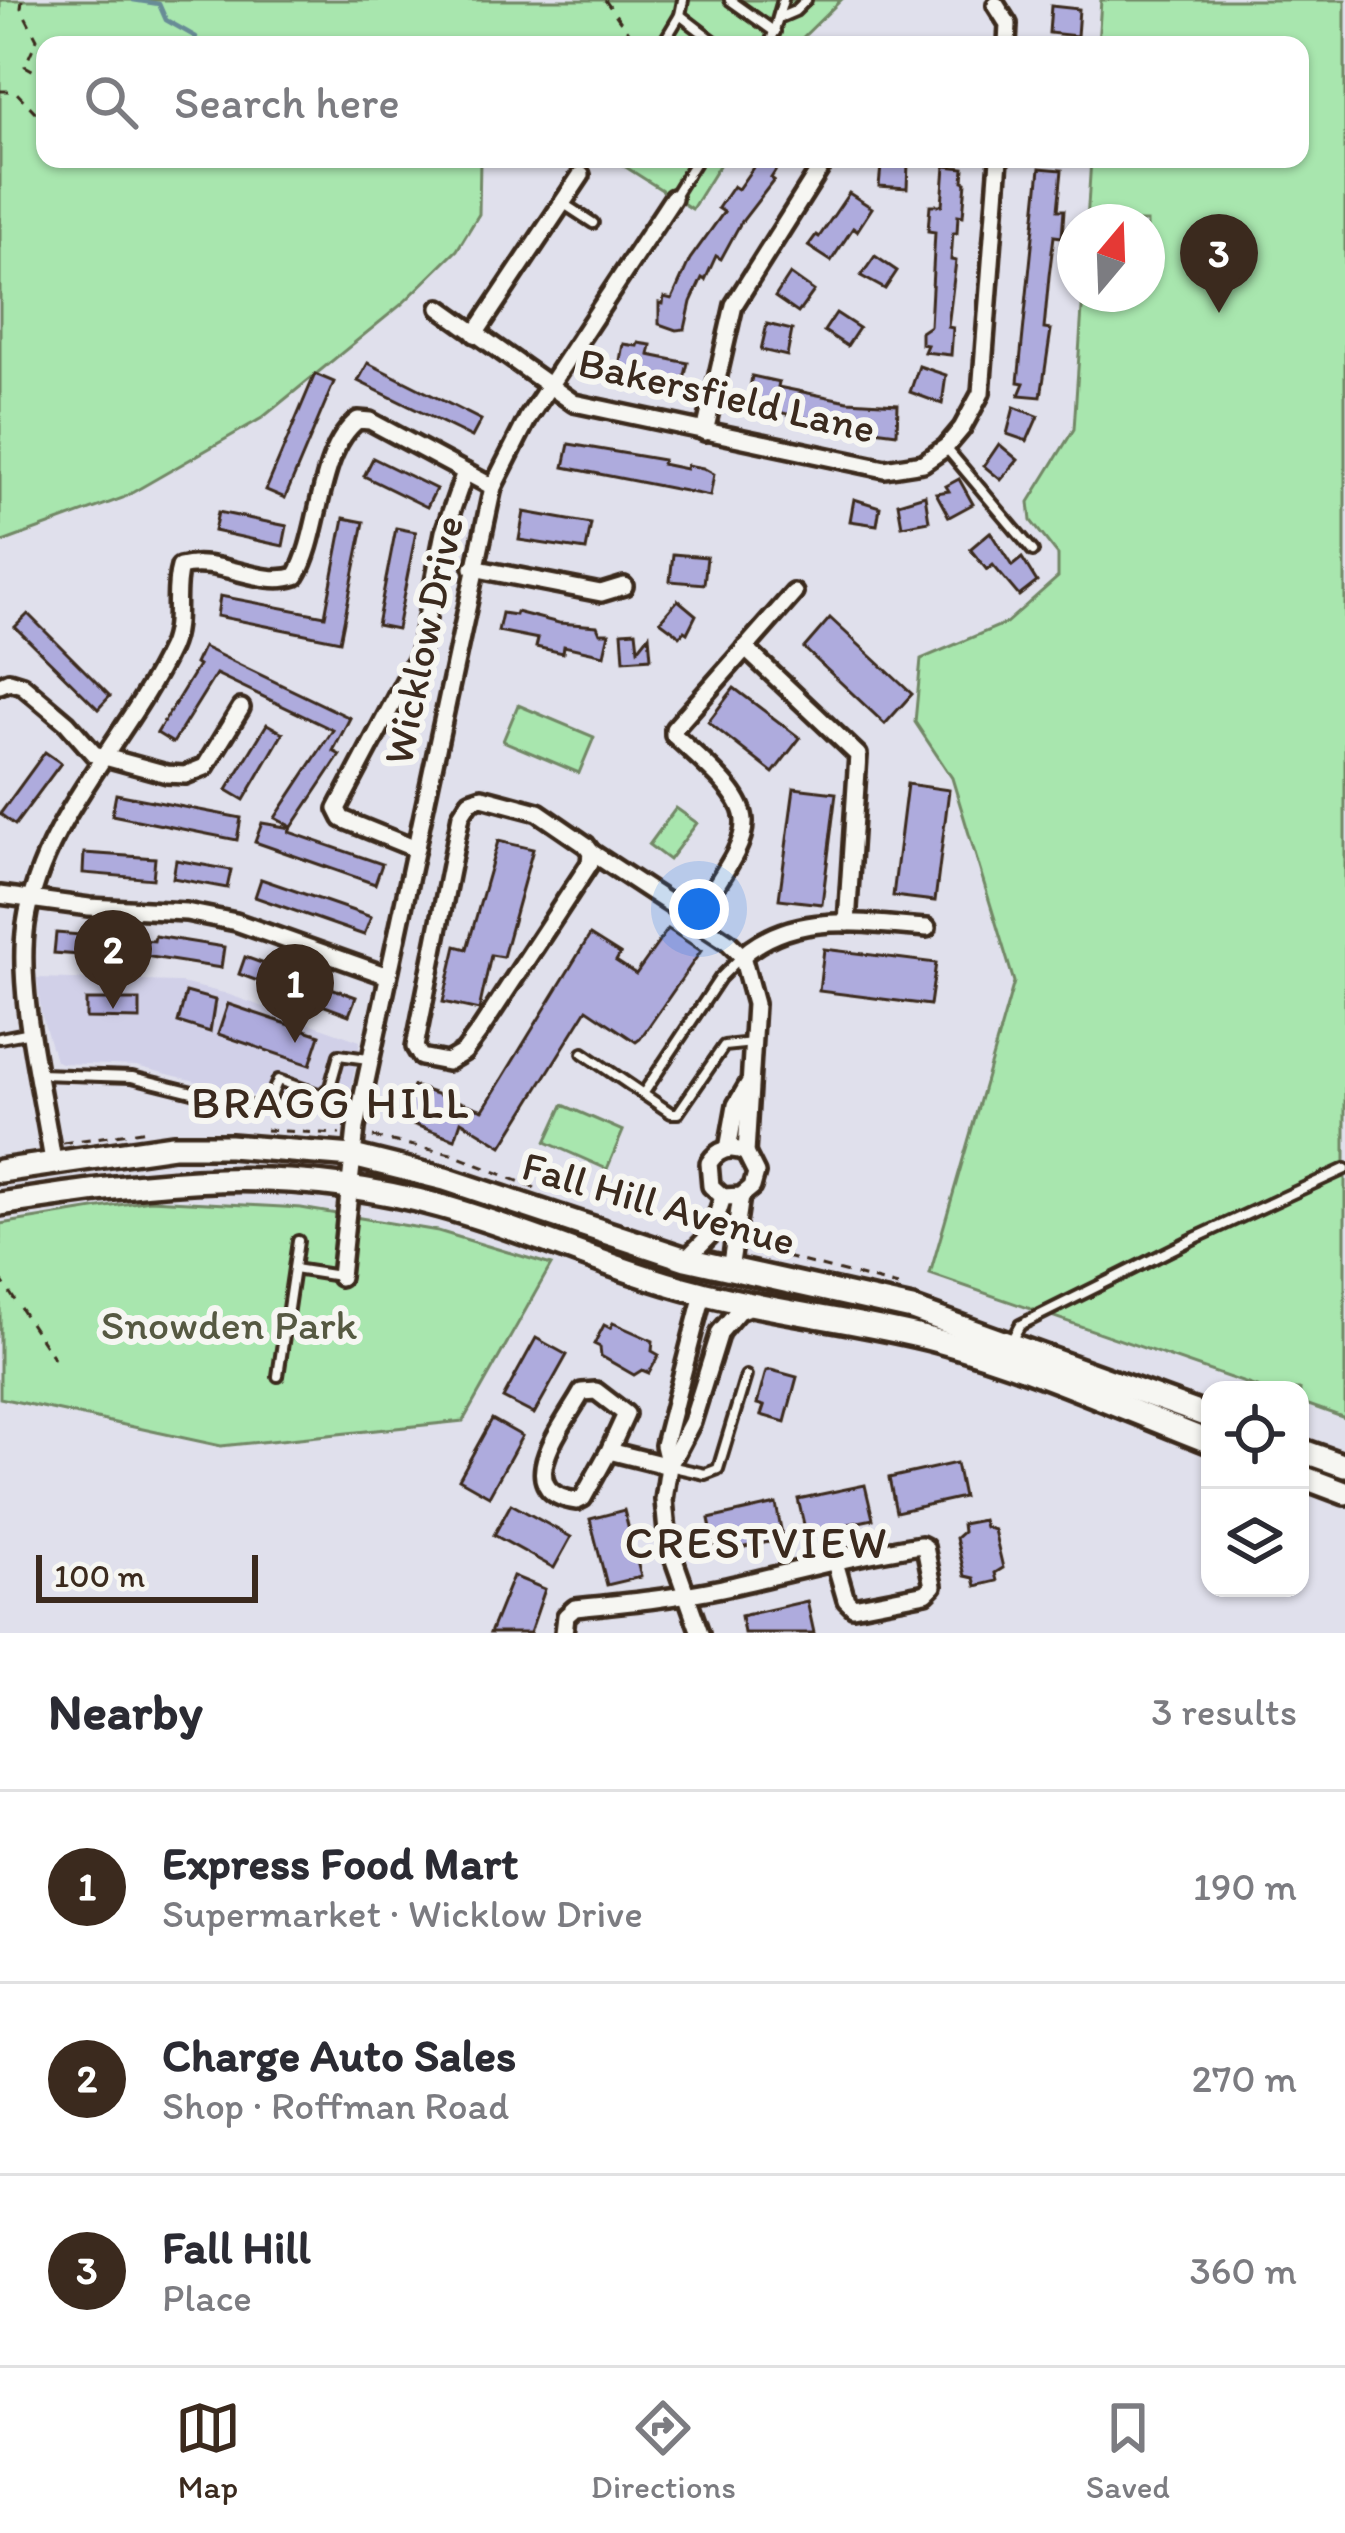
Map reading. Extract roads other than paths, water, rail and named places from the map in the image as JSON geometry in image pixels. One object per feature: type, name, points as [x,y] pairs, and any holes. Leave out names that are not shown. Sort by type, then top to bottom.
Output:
[{"type":"main road","name":"Fall Hill Avenue","points":[[0,1171],[173,1146],[352,1156],[445,1179],[686,1258],[912,1309],[1201,1414]]},
{"type":"main road","name":"Fall Hill Avenue","points":[[0,1204],[181,1179],[234,1177],[350,1186],[478,1217],[704,1294],[934,1340],[985,1355],[1201,1439]]},
{"type":"main road","points":[[704,1294],[730,1270]]},
{"type":"main road","points":[[1309,1453],[1345,1466]]},
{"type":"main road","points":[[1309,1479],[1345,1493]]},
{"type":"street","points":[[996,5],[1008,24],[1007,36]]},
{"type":"street","points":[[705,432],[734,305],[820,168]]},
{"type":"street","points":[[946,447],[980,393],[998,168]]},
{"type":"street","points":[[476,334],[581,175]]},
{"type":"street","name":"Wicklow Drive","points":[[350,1186],[370,1059],[493,487],[548,388],[673,198]]},
{"type":"street","name":"Bakersfield Lane","points":[[440,308],[548,388],[580,405],[885,469],[923,463],[946,447]]},
{"type":"street","points":[[53,1162],[24,938],[31,899],[52,844],[173,641],[178,573],[186,564],[281,579],[296,576],[303,565],[321,491],[345,432],[358,420],[370,421],[493,487]]},
{"type":"street","points":[[416,849],[342,819],[337,809],[420,652],[444,532],[465,472]]},
{"type":"street","points":[[473,568],[601,592],[624,586]]},
{"type":"street","points":[[694,919],[737,855],[744,825],[741,800],[674,735],[674,729],[794,593]]},
{"type":"street","points":[[745,648],[859,755],[848,923]]},
{"type":"street","points":[[0,686],[9,681],[22,685],[103,759],[167,774],[196,772],[212,758],[242,707]]},
{"type":"street","points":[[592,852],[587,871],[464,1052],[446,1062],[421,1057],[415,1047],[461,815],[470,801],[482,796],[538,812],[742,956],[755,1004],[746,1154]]},
{"type":"street","points":[[0,895],[89,907],[186,911],[248,926],[388,976]]},
{"type":"street","points":[[742,956],[768,937],[808,923],[927,928]]},
{"type":"street","points":[[728,1149],[736,1105],[750,1081]]},
{"type":"street","points":[[730,1270],[741,1196],[756,1180],[755,1166],[746,1154],[728,1149],[713,1156],[707,1171],[710,1186],[723,1197],[741,1196]]},
{"type":"street","points":[[340,1276],[350,1186]]},
{"type":"street","points":[[686,1258],[711,1234],[723,1197]]},
{"type":"street","points":[[700,1633],[674,1568],[666,1530],[669,1466],[664,1445],[704,1294]]},
{"type":"street","points":[[669,1466],[692,1422],[721,1328],[738,1311],[756,1304]]},
{"type":"street","points":[[582,1391],[596,1391],[626,1414],[609,1450],[577,1501],[547,1489],[542,1481],[543,1464],[582,1391]]},
{"type":"street","points":[[609,1450],[669,1466]]},
{"type":"street","points":[[564,1633],[566,1616],[575,1608],[686,1594],[835,1562],[921,1545],[933,1586],[926,1593],[853,1607],[846,1600],[835,1562]]},
{"type":"lane","points":[[667,36],[683,0]]},
{"type":"lane","points":[[730,0],[775,32]]},
{"type":"lane","points":[[773,36],[783,0]]},
{"type":"lane","points":[[779,17],[806,0]]},
{"type":"lane","points":[[680,15],[707,36]]},
{"type":"lane","name":"Wicklow Drive","points":[[673,198],[691,168]]},
{"type":"lane","points":[[563,203],[593,223]]},
{"type":"lane","points":[[946,447],[1033,551]]},
{"type":"lane","points":[[643,1094],[720,978],[742,956]]},
{"type":"lane","points":[[0,1038],[33,1032]]},
{"type":"lane","points":[[583,1053],[670,1113],[678,1113],[724,1046],[753,1043]]},
{"type":"lane","points":[[39,1074],[133,1077],[261,1106],[270,1099],[278,1080],[321,1095],[330,1087],[339,1055],[370,1059]]},
{"type":"lane","points":[[1010,1343],[1020,1325],[1345,1169]]},
{"type":"lane","points":[[278,1376],[298,1241]]},
{"type":"lane","points":[[294,1269],[340,1276]]},
{"type":"lane","points":[[669,1466],[705,1474],[718,1468],[746,1376]]},
{"type":"waterway","points":[[133,0],[159,4],[166,20],[194,36]]},
{"type":"place","name":"Fall Hill","points":[[1219,313]]},
{"type":"place","name":"Charge Auto Sales","points":[[113,1009]]},
{"type":"place","name":"Express Food Mart","points":[[295,1043]]},
{"type":"district","name":"BRAGG HILL","points":[[331,1102]]},
{"type":"district","name":"CRESTVIEW","points":[[757,1542]]},
{"type":"park label","name":"Snowden Park","points":[[229,1324]]}]
